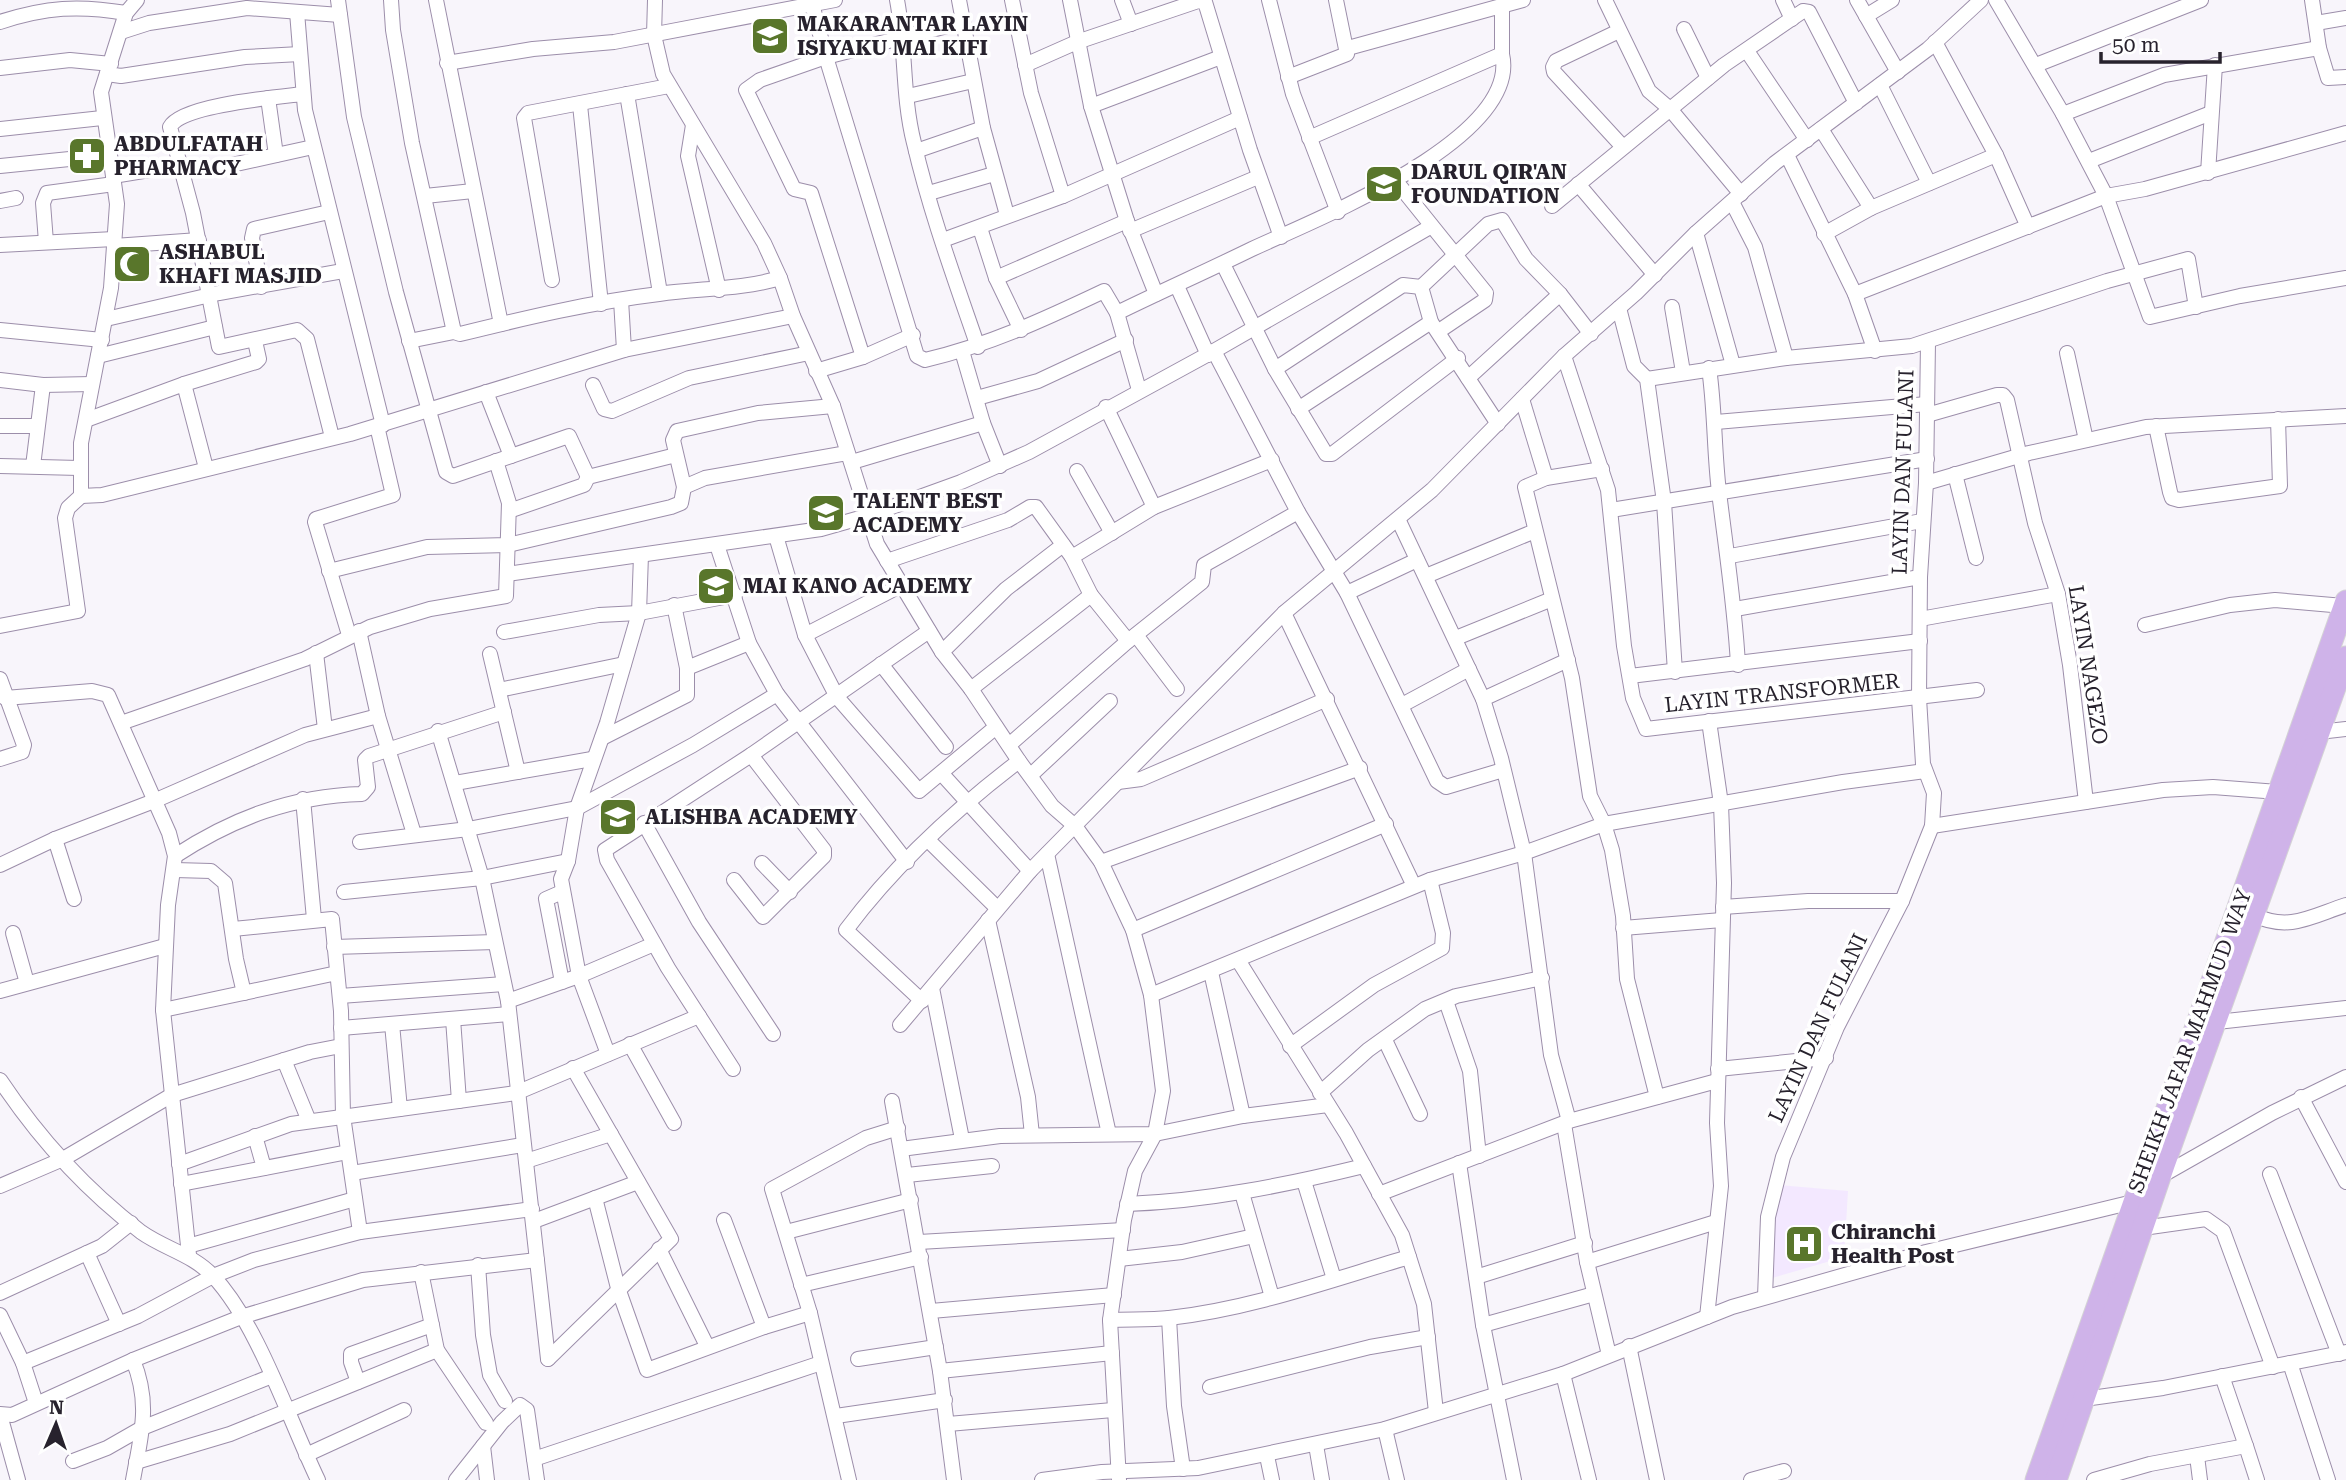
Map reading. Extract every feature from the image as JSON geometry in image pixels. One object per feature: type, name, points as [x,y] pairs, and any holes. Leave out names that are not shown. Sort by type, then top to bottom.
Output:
[{"type":"main road","name":"SHEIKH JAFAR MAHMUD WAY","points":[[2036,1480],[2345,604]]},
{"type":"main road","name":"SHEIKH JAFAR MAHMUD WAY","points":[[2056,1480],[2346,657]]},
{"type":"street","points":[[81,496],[79,468],[92,384],[106,319],[117,204],[102,118],[101,92],[127,13],[137,0]]},
{"type":"street","points":[[391,0],[393,30],[454,332]]},
{"type":"street","points":[[436,0],[501,324]]},
{"type":"street","points":[[655,0],[654,35],[657,59],[669,86],[764,243],[833,406],[867,516],[887,561],[942,652],[971,689],[1019,761],[1052,806],[1075,826],[1101,862],[1133,930],[1151,995],[1163,1091],[1155,1134],[1135,1171],[1127,1205],[1110,1320],[1118,1476]]},
{"type":"street","points":[[447,63],[524,50],[614,42],[772,6],[812,5],[835,0]]},
{"type":"street","points":[[897,0],[904,35],[903,70],[916,150],[978,347]]},
{"type":"street","points":[[959,0],[983,128],[1007,215]]},
{"type":"street","points":[[1012,0],[1025,65],[1063,196]]},
{"type":"street","points":[[1070,0],[1091,106],[1129,226],[1156,294]]},
{"type":"street","points":[[1122,0],[1131,24]]},
{"type":"street","points":[[1269,0],[1289,77],[1338,212]]},
{"type":"street","points":[[1289,77],[1347,54],[1348,48],[1336,0]]},
{"type":"street","points":[[1348,48],[1412,28],[1502,8],[1523,0]]},
{"type":"street","points":[[1605,0],[1649,91],[1670,109],[1736,198],[1755,247],[1786,358]]},
{"type":"street","points":[[1783,0],[1792,19]]},
{"type":"street","points":[[1857,0],[1898,72]]},
{"type":"street","points":[[1866,16],[1892,0]]},
{"type":"street","points":[[900,1025],[1030,871],[1284,613],[1398,519],[1498,424],[1564,356],[1619,309],[1696,233],[1787,155],[1935,42],[1981,0]]},
{"type":"street","points":[[1996,0],[2036,65],[2089,161],[2106,196],[2132,275],[2150,317],[2240,296],[2346,278]]},
{"type":"street","points":[[2036,65],[2201,0]]},
{"type":"street","points":[[2312,0],[2319,48],[2328,79],[2346,77]]},
{"type":"street","points":[[1025,65],[1131,24],[1205,2],[1258,177],[1280,237]]},
{"type":"street","points":[[0,22],[49,4],[88,6],[127,13]]},
{"type":"street","points":[[812,5],[917,356],[925,360],[978,347],[1021,331],[1104,291],[1118,313],[1139,390]]},
{"type":"street","points":[[121,32],[149,23],[223,10],[247,8],[297,12],[339,7],[354,117],[409,341],[428,412],[449,475],[569,436],[588,477]]},
{"type":"street","points":[[1118,313],[1338,212],[1438,155],[1499,92],[1504,73],[1502,8]]},
{"type":"street","points":[[1552,206],[1708,78],[1803,11],[1809,12],[1856,103]]},
{"type":"street","points":[[297,12],[303,94],[313,146],[380,425],[393,495],[316,519],[315,526],[354,633],[414,834]]},
{"type":"street","points":[[2316,23],[2346,18]]},
{"type":"street","points":[[863,356],[811,193],[794,189],[746,90],[760,80],[826,57],[963,22]]},
{"type":"street","points":[[1684,29],[1708,78]]},
{"type":"street","points":[[1619,31],[1556,61],[1553,67],[1623,147]]},
{"type":"street","points":[[1935,42],[1996,155],[2028,227]]},
{"type":"street","points":[[2063,114],[2148,80],[2215,65],[2319,48]]},
{"type":"street","points":[[1747,51],[1807,140]]},
{"type":"street","points":[[0,68],[70,60],[109,69],[121,76],[245,57],[300,54]]},
{"type":"street","points":[[1309,138],[1502,54]]},
{"type":"street","points":[[1091,106],[1221,57]]},
{"type":"street","points":[[2208,173],[2215,65]]},
{"type":"street","points":[[908,96],[973,81]]},
{"type":"street","points":[[1880,85],[1929,183]]},
{"type":"street","points":[[552,281],[524,118],[528,113],[669,86]]},
{"type":"street","points":[[303,94],[236,102],[171,123],[170,127],[199,240],[215,327],[222,349],[297,330],[307,339],[332,437]]},
{"type":"street","points":[[627,94],[660,293]]},
{"type":"street","points":[[268,98],[276,155]]},
{"type":"street","points":[[580,105],[601,304]]},
{"type":"street","points":[[2089,161],[2211,113]]},
{"type":"street","points":[[0,129],[102,118]]},
{"type":"street","points":[[943,240],[1063,196],[1240,118]]},
{"type":"street","points":[[693,125],[688,156],[719,290]]},
{"type":"street","points":[[916,150],[983,128]]},
{"type":"street","points":[[1821,129],[1871,208]]},
{"type":"street","points":[[1855,294],[2106,196],[2208,173],[2346,133]]},
{"type":"street","points":[[218,169],[313,146]]},
{"type":"street","points":[[0,166],[109,155]]},
{"type":"street","points":[[1787,155],[1855,294],[1875,351]]},
{"type":"street","points":[[1825,234],[1871,208],[1996,155]]},
{"type":"street","points":[[46,242],[43,203],[47,193],[180,165]]},
{"type":"street","points":[[929,193],[994,174]]},
{"type":"street","points":[[996,278],[1258,177]]},
{"type":"street","points":[[1298,409],[1486,297],[1395,180]]},
{"type":"street","points":[[1578,184],[1655,275]]},
{"type":"street","points":[[425,196],[473,191]]},
{"type":"street","points":[[0,201],[16,198]]},
{"type":"street","points":[[261,287],[252,238],[254,229],[329,212]]},
{"type":"street","points":[[1421,287],[1488,224],[1502,220],[1526,259],[1560,294],[1591,334]]},
{"type":"street","points":[[507,574],[776,536],[867,516],[1000,466],[1211,353],[1430,227]]},
{"type":"street","points":[[980,228],[996,278],[1021,331]]},
{"type":"street","points":[[1696,233],[1733,365]]},
{"type":"street","points":[[0,245],[199,240]]},
{"type":"street","points":[[1647,379],[1709,368],[1786,358],[1875,351],[1928,342],[2188,259],[2196,307]]},
{"type":"street","points":[[1223,264],[1275,369],[1326,454],[1332,454],[1458,358]]},
{"type":"street","points":[[106,319],[343,271]]},
{"type":"street","points":[[409,341],[454,332],[460,334],[660,293],[719,290],[780,278]]},
{"type":"street","points":[[1275,369],[1403,285],[1421,287]]},
{"type":"street","points":[[1177,286],[1298,512],[1347,593],[1441,786],[1503,770]]},
{"type":"street","points":[[1421,287],[1435,326],[1498,424]]},
{"type":"street","points":[[1468,378],[1560,294]]},
{"type":"street","points":[[621,300],[624,350]]},
{"type":"street","points":[[1672,307],[1683,372]]},
{"type":"street","points":[[1619,309],[1634,366],[1647,379],[1664,502],[1675,672]]},
{"type":"street","points":[[0,626],[78,611],[65,518],[68,508],[81,496],[102,495],[380,425],[624,350],[793,316]]},
{"type":"street","points":[[98,356],[215,327]]},
{"type":"street","points":[[0,330],[102,340]]},
{"type":"street","points":[[816,371],[863,356],[912,335]]},
{"type":"street","points":[[977,398],[1038,381],[1126,340]]},
{"type":"street","points":[[86,420],[184,384],[256,362],[259,359],[256,341]]},
{"type":"street","name":"LAYIN DAN FULANI","points":[[1765,1297],[1768,1217],[1777,1173],[1854,992],[1902,901],[1932,826],[1934,793],[1925,771],[1919,698],[1928,342]]},
{"type":"street","points":[[962,351],[982,423],[1000,466]]},
{"type":"street","points":[[593,385],[604,409],[612,411],[681,380],[809,353]]},
{"type":"street","points":[[2067,353],[2086,440]]},
{"type":"street","points":[[1564,356],[1602,470],[1611,509],[1623,639],[1630,676],[1920,641]]},
{"type":"street","points":[[1709,368],[1716,422],[1719,491],[1730,556],[1738,665]]},
{"type":"street","points":[[0,380],[43,384],[92,384]]},
{"type":"street","points":[[33,466],[43,384]]},
{"type":"street","points":[[184,384],[187,386],[206,468]]},
{"type":"street","points":[[121,723],[316,653],[354,633],[430,609],[506,596],[509,511],[503,458],[486,392]]},
{"type":"street","name":"LAYIN NAGEZO","points":[[1927,410],[2003,395],[2007,400],[2035,523],[2058,594],[2070,665],[2086,802]]},
{"type":"street","points":[[1521,399],[1546,478]]},
{"type":"street","points":[[329,570],[426,547],[508,545],[671,507],[681,503],[684,487],[673,440],[677,431],[758,413],[833,406]]},
{"type":"street","points":[[1106,407],[1154,507]]},
{"type":"street","points":[[1716,422],[1927,410]]},
{"type":"street","points":[[1926,483],[2019,456],[2156,426],[2346,416]]},
{"type":"street","points":[[2156,426],[2170,492],[2172,498],[2179,500],[2280,485],[2278,419]]},
{"type":"street","points":[[684,487],[705,478],[849,458],[982,423]]},
{"type":"street","points":[[0,426],[37,426]]},
{"type":"street","points":[[509,511],[584,485],[588,477],[676,455]]},
{"type":"street","points":[[1611,509],[1927,459]]},
{"type":"street","points":[[942,652],[1006,589],[1067,551],[1112,533],[1154,507],[1272,460]]},
{"type":"street","points":[[0,466],[79,468]]},
{"type":"street","points":[[1602,470],[1546,478],[1525,486],[1568,660],[1590,796],[1604,824],[1618,880],[1627,979],[1657,1097]]},
{"type":"street","points":[[1077,471],[1112,533]]},
{"type":"street","points":[[1955,474],[1976,558]]},
{"type":"street","points":[[887,561],[1008,520],[1030,507],[1040,510],[1091,595],[1177,689]]},
{"type":"street","points":[[1009,745],[1132,638],[1202,582],[1204,565],[1298,512]]},
{"type":"street","points":[[1398,519],[1483,699],[1524,853],[1552,1055],[1566,1123],[1587,1262],[1609,1355]]},
{"type":"street","points":[[1730,556],[1922,522]]},
{"type":"street","points":[[1426,576],[1535,531]]},
{"type":"street","points":[[776,536],[805,635],[837,697],[915,789],[921,791],[996,727]]},
{"type":"street","points":[[717,545],[749,643],[777,694],[797,724],[907,862]]},
{"type":"street","points":[[608,1054],[579,976],[562,892],[561,874],[568,861],[577,808],[602,738],[639,613],[641,555]]},
{"type":"street","points":[[1347,593],[1418,560]]},
{"type":"street","points":[[1735,609],[1920,577]]},
{"type":"street","points":[[805,635],[900,586]]},
{"type":"street","points":[[1920,619],[2058,594]]},
{"type":"street","points":[[504,632],[599,615],[639,613],[734,595]]},
{"type":"street","points":[[971,689],[1091,595]]},
{"type":"street","points":[[1456,638],[1552,599]]},
{"type":"street","points":[[2145,625],[2230,605],[2274,600],[2345,604]]},
{"type":"street","points":[[602,738],[687,695],[687,667],[674,606]]},
{"type":"street","points":[[1284,613],[1414,886]]},
{"type":"street","points":[[733,1069],[654,944],[605,855],[605,850],[837,697],[929,631]]},
{"type":"street","points":[[687,667],[749,643]]},
{"type":"street","points":[[316,653],[325,729]]},
{"type":"street","points":[[490,654],[518,772]]},
{"type":"street","points":[[1483,699],[1568,660]]},
{"type":"street","points":[[499,690],[624,664]]},
{"type":"street","points":[[881,664],[946,747]]},
{"type":"street","points":[[1402,705],[1469,669]]},
{"type":"street","name":"LAYIN TRANSFORMER","points":[[1630,676],[1633,698],[1644,726],[1650,729],[1977,690]]},
{"type":"street","points":[[0,679],[24,745],[22,752],[0,759]]},
{"type":"street","points":[[5,698],[100,691],[111,699],[154,801],[175,863],[168,905],[163,1010],[188,1250]]},
{"type":"street","points":[[360,842],[468,829],[577,808],[693,745],[777,694]]},
{"type":"street","points":[[1118,782],[1141,779],[1327,699]]},
{"type":"street","points":[[1031,775],[1110,701]]},
{"type":"street","points":[[175,863],[237,820],[303,799],[362,794],[368,788],[365,761],[389,747],[504,712]]},
{"type":"street","points":[[0,865],[55,839],[154,801],[240,762],[325,729],[378,716]]},
{"type":"street","points":[[1707,1317],[1721,1186],[1718,1075],[1723,914],[1721,804],[1709,721]]},
{"type":"street","points":[[2319,732],[2346,729]]},
{"type":"street","points":[[438,732],[482,878],[509,1007],[516,1093],[533,1215],[548,1359],[671,1238],[573,1068]]},
{"type":"street","points":[[734,880],[763,917],[821,861],[824,850],[751,755]]},
{"type":"street","points":[[454,783],[592,760]]},
{"type":"street","points":[[922,1001],[846,932],[907,862],[969,800],[1019,761]]},
{"type":"street","points":[[1101,862],[1360,768]]},
{"type":"street","points":[[1151,995],[1414,886],[1524,853],[1604,824],[1688,807],[1925,771]]},
{"type":"street","points":[[942,774],[969,800],[1030,871]]},
{"type":"street","points":[[1932,826],[2086,802],[2203,788],[2278,792]]},
{"type":"street","points":[[303,799],[314,919]]},
{"type":"street","points":[[644,823],[699,922],[773,1034]]},
{"type":"street","points":[[1133,930],[1386,824]]},
{"type":"street","points":[[55,839],[74,899]]},
{"type":"street","points":[[929,841],[998,908]]},
{"type":"street","points":[[1047,853],[1109,1134]]},
{"type":"street","points":[[344,892],[482,878],[568,861]]},
{"type":"street","points":[[175,863],[211,871],[225,883],[244,993]]},
{"type":"street","points":[[762,863],[790,892]]},
{"type":"street","points":[[1290,1046],[1374,985],[1442,948],[1443,933],[1430,880]]},
{"type":"street","points":[[562,892],[546,899],[562,982]]},
{"type":"street","points":[[1623,928],[1808,901],[1902,901]]},
{"type":"street","points":[[2254,915],[2273,924],[2287,924],[2346,905]]},
{"type":"street","points":[[233,929],[332,919],[340,996],[343,1116],[360,1232]]},
{"type":"street","points":[[988,920],[1028,1097],[1032,1135]]},
{"type":"street","points":[[13,933],[26,983]]},
{"type":"street","points":[[334,947],[495,942]]},
{"type":"street","points":[[341,1028],[453,1019],[509,1007],[654,944]]},
{"type":"street","points":[[0,991],[165,946]]},
{"type":"street","points":[[1238,960],[1364,1166],[1402,1235],[1424,1304],[1436,1412]]},
{"type":"street","points":[[1210,972],[1243,1116]]},
{"type":"street","points":[[163,1010],[337,973]]},
{"type":"street","points":[[901,1149],[962,1139],[1032,1135],[1155,1134],[1324,1099],[1368,1050],[1424,1009],[1446,1001],[1542,978]]},
{"type":"street","points":[[340,996],[504,984]]},
{"type":"street","points":[[932,988],[962,1139]]},
{"type":"street","points":[[1446,1001],[1469,1071],[1479,1156]]},
{"type":"street","points":[[2217,1022],[2346,1008]]},
{"type":"street","points":[[178,1164],[255,1136],[309,1121],[516,1093],[699,1016]]},
{"type":"street","points":[[453,1019],[459,1101]]},
{"type":"street","points":[[392,1024],[400,1109]]},
{"type":"street","points":[[1385,1040],[1420,1114]]},
{"type":"street","points":[[630,1044],[674,1123]]},
{"type":"street","points":[[0,1186],[63,1159],[172,1095],[284,1060],[341,1046]]},
{"type":"street","points":[[1379,1194],[1566,1123],[1657,1097],[1718,1075],[1826,1058]]},
{"type":"street","points":[[284,1060],[309,1121]]},
{"type":"street","points":[[2161,1176],[2301,1097],[2346,1077]]},
{"type":"street","points":[[0,1080],[24,1116],[93,1192],[144,1234],[188,1250],[214,1276],[241,1317],[272,1376],[316,1480]]},
{"type":"street","points":[[2301,1097],[2346,1182]]},
{"type":"street","points":[[892,1101],[919,1242],[945,1401],[954,1480]]},
{"type":"street","points":[[849,1480],[810,1313],[772,1194],[777,1185],[866,1138],[898,1128]]},
{"type":"street","points":[[526,1161],[611,1134]]},
{"type":"street","points":[[255,1136],[264,1168]]},
{"type":"street","points":[[352,1173],[523,1145]]},
{"type":"street","points":[[181,1184],[348,1152]]},
{"type":"street","points":[[1459,1163],[1483,1325],[1514,1480]]},
{"type":"street","points":[[907,1175],[992,1166]]},
{"type":"street","points":[[1127,1205],[1178,1203],[1242,1193],[1364,1166]]},
{"type":"street","points":[[2084,1399],[2342,1353],[2270,1174]]},
{"type":"street","points":[[1304,1181],[1334,1279]]},
{"type":"street","points":[[23,1363],[118,1324],[214,1276],[254,1260],[360,1232],[533,1215],[595,1198],[638,1182]]},
{"type":"street","points":[[1242,1193],[1272,1297]]},
{"type":"street","points":[[595,1198],[618,1288],[647,1370],[764,1326],[810,1313]]},
{"type":"street","points":[[188,1250],[355,1199]]},
{"type":"street","points":[[786,1232],[911,1200]]},
{"type":"street","points":[[1042,1480],[1183,1469],[1267,1456],[1385,1429],[1563,1374],[1629,1346],[1765,1297],[1926,1252],[2133,1202]]},
{"type":"street","points":[[2144,1228],[2206,1219],[2223,1231],[2273,1367]]},
{"type":"street","points":[[724,1220],[764,1326]]},
{"type":"street","points":[[1587,1262],[1716,1222]]},
{"type":"street","points":[[0,1293],[86,1253],[131,1223]]},
{"type":"street","points":[[919,1242],[1123,1230]]},
{"type":"street","points":[[1119,1259],[1182,1252],[1254,1236]]},
{"type":"street","points":[[1476,1277],[1585,1243]]},
{"type":"street","points":[[659,1250],[707,1346]]},
{"type":"street","points":[[86,1253],[118,1324]]},
{"type":"street","points":[[801,1285],[921,1257]]},
{"type":"street","points":[[1110,1320],[1169,1318],[1272,1297],[1409,1258]]},
{"type":"street","points":[[18,1480],[0,1415],[12,1415],[132,1360],[241,1317],[363,1280],[537,1260]]},
{"type":"street","points":[[478,1265],[483,1335],[490,1375],[505,1401]]},
{"type":"street","points":[[421,1272],[437,1350],[486,1423]]},
{"type":"street","points":[[930,1311],[1114,1294]]},
{"type":"street","points":[[1483,1325],[1594,1294]]},
{"type":"street","points":[[0,1315],[23,1363],[36,1403]]},
{"type":"street","points":[[1169,1318],[1174,1406],[1183,1469]]},
{"type":"street","points":[[358,1382],[351,1354],[432,1325]]},
{"type":"street","points":[[1210,1387],[1370,1347],[1428,1337]]},
{"type":"street","points":[[1629,1346],[1657,1480]]},
{"type":"street","points":[[858,1359],[936,1347]]},
{"type":"street","points":[[136,1462],[230,1434],[437,1350]]},
{"type":"street","points":[[940,1371],[1112,1353]]},
{"type":"street","points":[[132,1360],[143,1390],[146,1412],[133,1480]]},
{"type":"street","points":[[534,1459],[821,1363]]},
{"type":"street","points":[[2290,1363],[2328,1480]]},
{"type":"street","points":[[1563,1374],[1589,1480]]},
{"type":"street","points":[[73,1461],[107,1448],[142,1428],[272,1376]]},
{"type":"street","points":[[2222,1376],[2257,1480]]},
{"type":"street","points":[[836,1416],[945,1401]]},
{"type":"street","points":[[456,1480],[520,1405],[527,1410],[537,1480]]},
{"type":"street","points":[[306,1455],[404,1410]]},
{"type":"street","points":[[948,1424],[1113,1410]]},
{"type":"street","points":[[1385,1429],[1397,1480]]},
{"type":"street","points":[[1315,1445],[1322,1480]]},
{"type":"street","points":[[483,1446],[487,1480]]},
{"type":"street","points":[[2094,1480],[2126,1476],[2197,1456],[2246,1446]]},
{"type":"street","points":[[1267,1456],[1272,1480]]},
{"type":"street","points":[[2197,1456],[2200,1480]]},
{"type":"street","points":[[1751,1480],[1784,1471]]},
{"type":"shaded area","name":"Chiranchi Health Post","points":[[1779,1185],[1848,1191],[1844,1257],[1762,1281]]},
{"type":"place","name":"MAKARANTAR LAYIN ISIYAKU MAI KIFI","points":[[770,36]]},
{"type":"place","name":"ABDULFATAH PHARMACY","points":[[87,156]]},
{"type":"place","name":"DARUL QIR'AN FOUNDATION","points":[[1384,184]]},
{"type":"place","name":"ASHABUL KHAFI MASJID","points":[[132,264]]},
{"type":"place","name":"TALENT BEST ACADEMY","points":[[826,513]]},
{"type":"place","name":"MAI KANO ACADEMY","points":[[716,586]]},
{"type":"place","name":"ALISHBA ACADEMY","points":[[618,817]]},
{"type":"place","name":"Chiranchi Health Post","points":[[1804,1244]]}]
